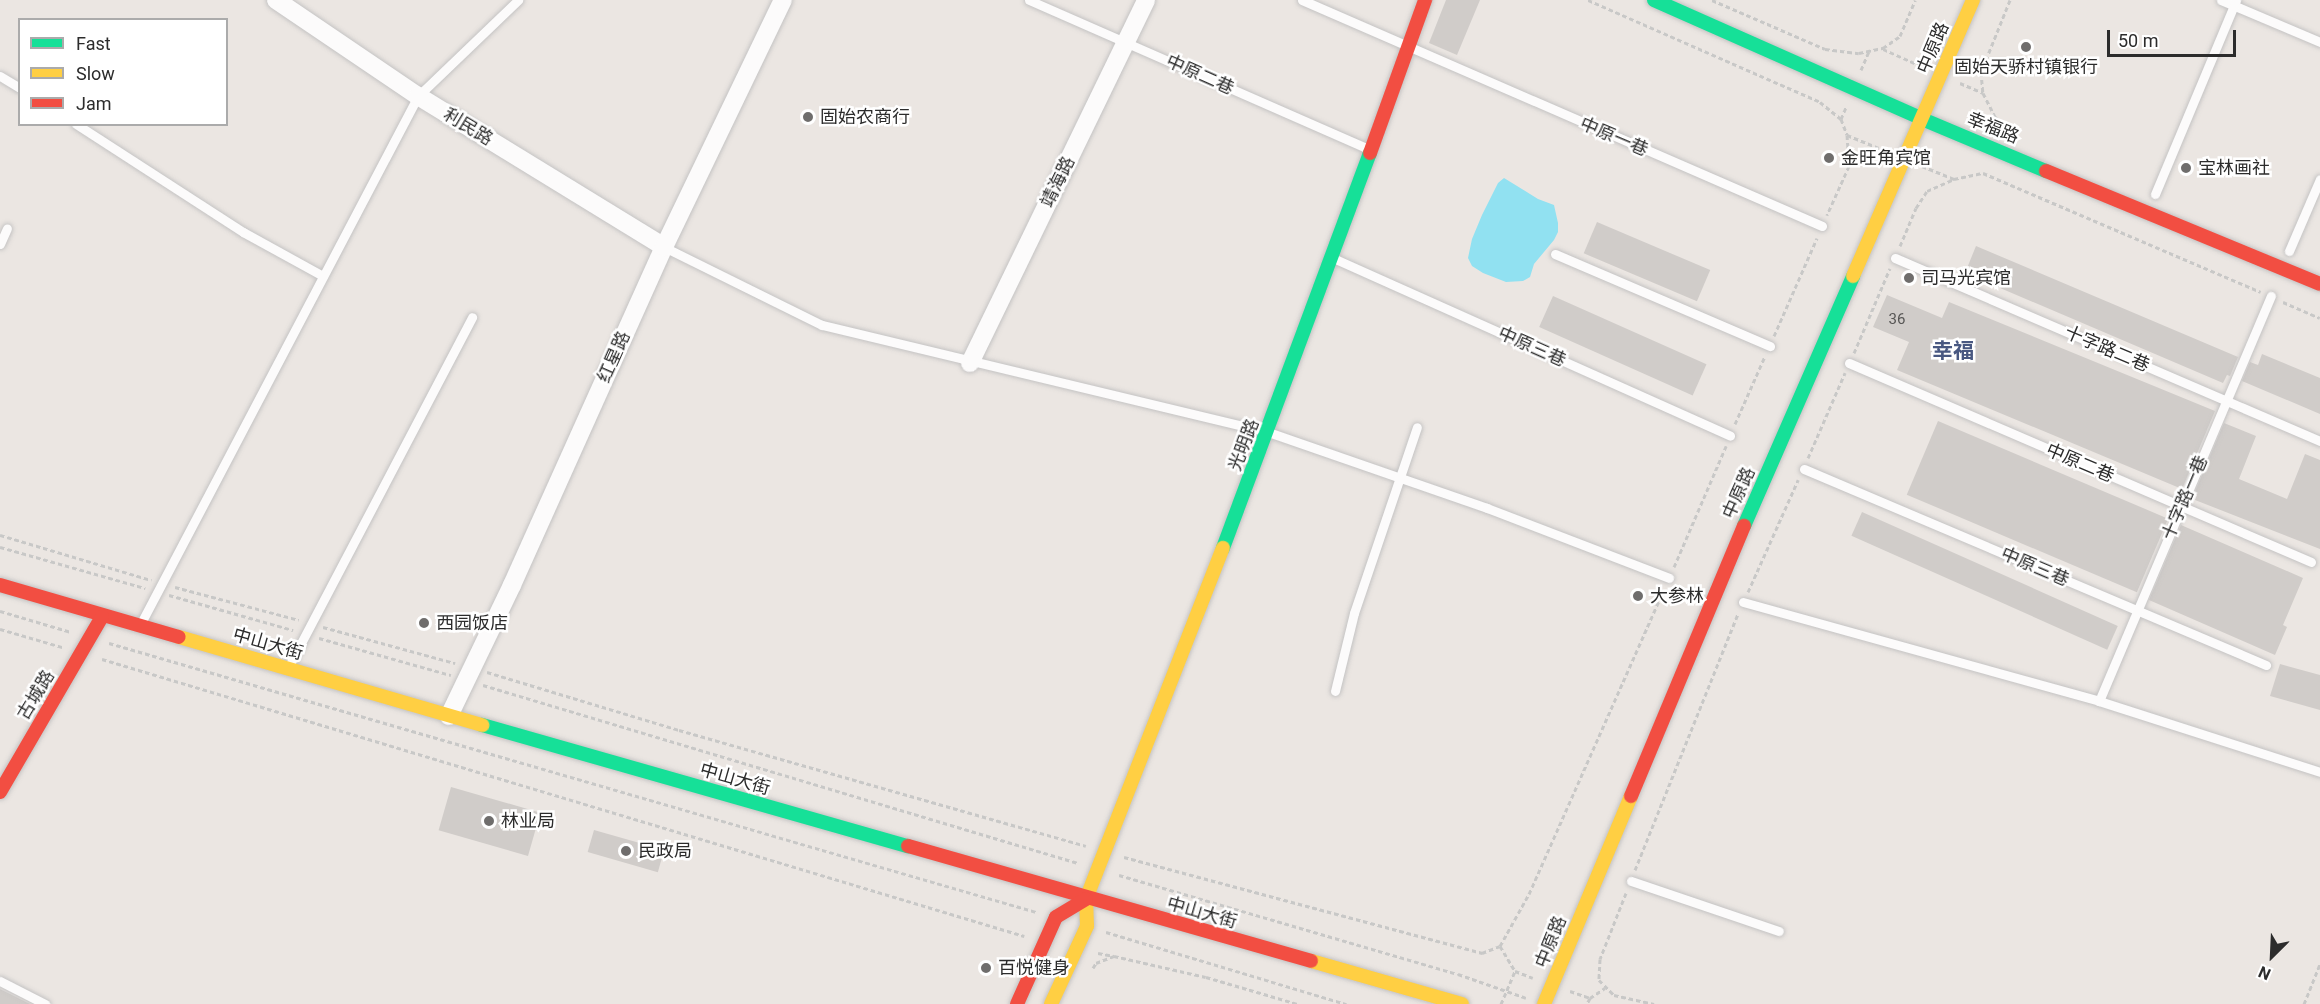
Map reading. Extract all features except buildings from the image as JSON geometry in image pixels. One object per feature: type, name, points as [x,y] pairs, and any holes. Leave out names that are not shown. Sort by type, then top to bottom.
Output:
[{"type":"main road","name":"光明路","points":[[1051,1004],[1087,926],[1086,898],[1106,852],[1268,432],[1333,258],[1406,47],[1425,0]]},
{"type":"main road","name":"幸福路","points":[[1654,0],[1922,119],[2320,284]]},
{"type":"main road","name":"中原路","points":[[1544,1004],[1716,591],[1973,0]]},
{"type":"main road","name":"中山大街","points":[[0,585],[102,617],[288,668],[449,716],[1462,1004]]},
{"type":"main road","name":"古城路","points":[[0,792],[92,638],[102,617]]},
{"type":"main road","points":[[1017,1004],[1056,917],[1086,898]]},
{"type":"street","name":"红星路","points":[[449,716],[512,585],[664,247],[783,0]]},
{"type":"street","name":"靖海路","points":[[970,363],[1146,0]]},
{"type":"street","name":"利民路","points":[[279,1],[418,96],[664,247]]},
{"type":"lane","points":[[139,627],[418,96],[518,0]]},
{"type":"lane","name":"中原二巷","points":[[1029,0],[1370,150]]},
{"type":"lane","name":"中原一巷","points":[[1302,0],[1822,226]]},
{"type":"lane","points":[[2221,0],[2235,3],[2320,42]]},
{"type":"lane","points":[[2155,194],[2235,3]]},
{"type":"lane","points":[[0,76],[18,87]]},
{"type":"lane","points":[[79,126],[243,232],[323,276]]},
{"type":"lane","points":[[2289,251],[2320,179]]},
{"type":"lane","points":[[0,244],[7,228]]},
{"type":"lane","points":[[664,247],[822,325],[970,363],[1268,432],[1669,578]]},
{"type":"lane","points":[[1555,254],[1770,346]]},
{"type":"lane","name":"中原三巷","points":[[1333,258],[1730,436]]},
{"type":"lane","name":"十字路二巷","points":[[1894,258],[2320,441]]},
{"type":"lane","name":"十字路一巷","points":[[2099,701],[2271,296]]},
{"type":"lane","points":[[288,668],[472,317]]},
{"type":"lane","name":"中原二巷","points":[[1850,363],[2311,562]]},
{"type":"lane","points":[[1335,691],[1354,613],[1417,427]]},
{"type":"lane","name":"中原三巷","points":[[1804,469],[2266,665]]},
{"type":"lane","points":[[1743,602],[2099,701],[2320,772]]},
{"type":"lane","points":[[1631,881],[1779,932]]},
{"type":"lane","points":[[0,981],[45,1004]]},
{"type":"path","points":[[0,535],[306,634],[469,674],[679,730],[1106,852],[1482,953],[1500,946],[1529,894],[1848,166],[1847,135],[1841,119],[1820,102],[1588,0]]},
{"type":"path","points":[[1712,0],[1824,49],[1859,53],[1883,48],[1900,36],[1916,0]]},
{"type":"path","points":[[2010,0],[1981,72],[1983,93],[1995,117],[2019,135]]},
{"type":"path","points":[[0,547],[311,623],[1098,869],[1458,974],[1544,1004]]},
{"type":"path","points":[[0,611],[1056,917]]},
{"type":"path","points":[[0,629],[1045,942]]},
{"type":"path","points":[[1087,926],[1346,1004]]},
{"type":"path","points":[[1500,946],[1515,971]]},
{"type":"path","points":[[1076,950],[1114,956],[1206,977],[1298,1004]]},
{"type":"path","points":[[1090,971],[1096,963],[1114,956]]},
{"type":"path","points":[[2304,1004],[2320,964]]},
{"type":"path","points":[[1590,998],[1605,988]]},
{"type":"water","points":[[1504,178],[1538,199],[1554,205],[1558,223],[1558,232],[1554,240],[1534,264],[1530,277],[1523,281],[1506,282],[1483,273],[1472,266],[1468,258],[1472,239],[1482,215],[1498,183]]},
{"type":"traffic: fast","points":[[1654,0],[1922,119],[2046,171]]},
{"type":"traffic: fast","points":[[1223,548],[1370,153]]},
{"type":"traffic: fast","points":[[1744,526],[1853,276]]},
{"type":"traffic: fast","points":[[482,725],[908,846]]},
{"type":"traffic: slow","points":[[1853,276],[1973,0]]},
{"type":"traffic: slow","points":[[1051,1004],[1087,926],[1086,899],[1223,548]]},
{"type":"traffic: slow","points":[[179,637],[482,725]]},
{"type":"traffic: slow","points":[[1544,1004],[1631,796]]},
{"type":"traffic: slow","points":[[1311,961],[1462,1004]]},
{"type":"traffic: jam","points":[[1370,153],[1425,0]]},
{"type":"traffic: jam","points":[[2046,171],[2320,284]]},
{"type":"traffic: jam","points":[[1631,796],[1744,526]]},
{"type":"traffic: jam","points":[[0,585],[179,637]]},
{"type":"traffic: jam","points":[[0,792],[102,617]]},
{"type":"traffic: jam","points":[[908,846],[1311,961]]},
{"type":"traffic: jam","points":[[1017,1004],[1056,917],[1086,899]]},
{"type":"place","name":"固始天骄村镇银行","points":[[2026,47]]},
{"type":"place","name":"固始农商行","points":[[808,117]]},
{"type":"place","name":"金旺角宾馆","points":[[1829,158]]},
{"type":"place","name":"宝林画社","points":[[2186,168]]},
{"type":"place","name":"司马光宾馆","points":[[1909,278]]},
{"type":"place","name":"大参林","points":[[1638,596]]},
{"type":"place","name":"西园饭店","points":[[424,623]]},
{"type":"place","name":"林业局","points":[[489,821]]},
{"type":"place","name":"民政局","points":[[626,851]]},
{"type":"place","name":"百悦健身","points":[[986,968]]},
{"type":"district","name":"幸福","points":[[1953,351]]}]
